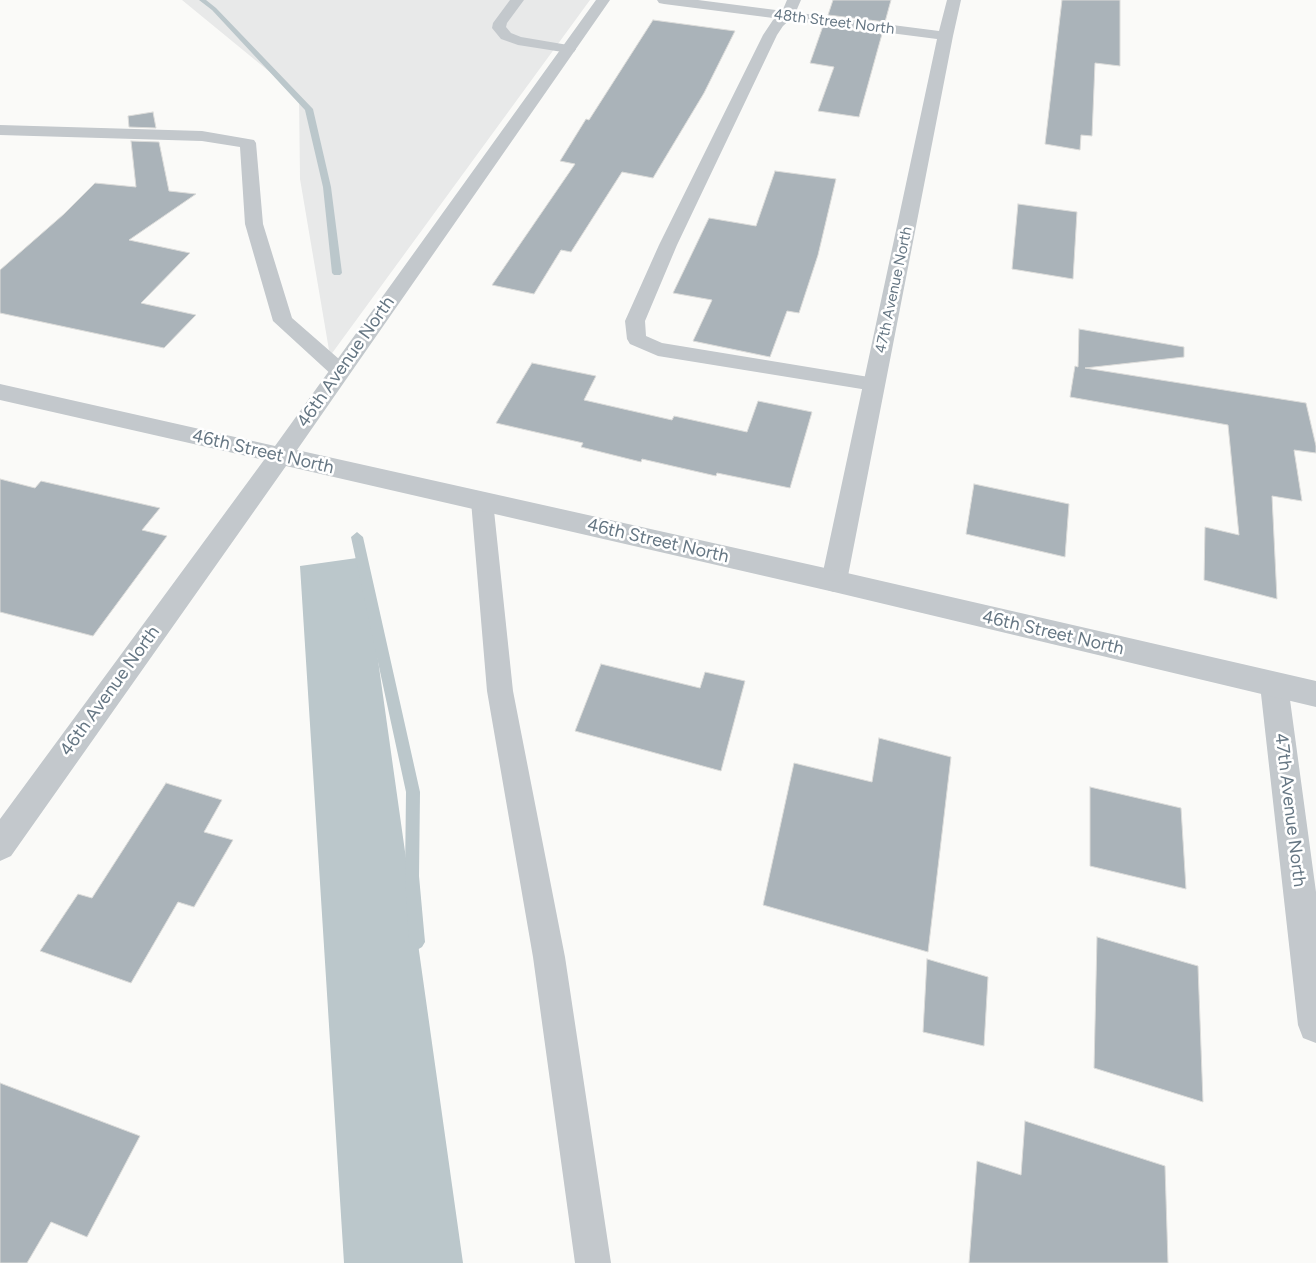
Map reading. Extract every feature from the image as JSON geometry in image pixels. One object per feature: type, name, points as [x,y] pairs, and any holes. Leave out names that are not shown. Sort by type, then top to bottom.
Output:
[{"type":"street","name":"46th Avenue North","points":[[0,844],[280,456],[603,0]]},
{"type":"street","name":"48th Street North","points":[[664,0],[791,8],[946,36]]},
{"type":"street","name":"47th Avenue North","points":[[834,581],[954,0]]},
{"type":"street","name":"46th Street North","points":[[0,392],[834,581],[1316,694]]},
{"type":"street","name":"47th Avenue North","points":[[1274,685],[1316,1024]]},
{"type":"lane","points":[[517,0],[500,23],[499,28],[506,36],[518,41],[569,49]]},
{"type":"lane","points":[[791,8],[770,35],[668,245],[635,321],[637,338],[658,349],[874,384]]},
{"type":"lane","points":[[0,130],[202,136],[248,143],[254,224],[283,321],[340,371]]},
{"type":"lane","points":[[482,501],[500,691],[549,957],[593,1263]]},
{"type":"shaded area","points":[[182,0],[590,0],[330,356],[300,179],[299,96]]},
{"type":"shaded area","points":[[364,557],[463,1263],[344,1263],[300,566]]},
{"type":"building","points":[[833,0],[891,0],[885,22],[828,15]]},
{"type":"building","points":[[1062,0],[1120,0],[1120,66],[1095,63],[1092,136],[1081,135],[1080,150],[1045,144]]},
{"type":"building","points":[[653,20],[735,31],[704,93],[653,178],[622,172],[571,252],[561,250],[534,294],[492,285],[575,164],[560,161],[586,119],[589,120]]},
{"type":"building","points":[[823,26],[882,34],[859,117],[818,111],[834,67],[810,63]]},
{"type":"building","points":[[153,112],[156,128],[129,127],[128,116]]},
{"type":"building","points":[[131,141],[159,142],[169,191],[196,194],[129,240],[190,253],[141,303],[196,315],[164,348],[0,313],[0,270],[64,214],[95,183],[136,187]]},
{"type":"building","points":[[775,171],[836,179],[818,255],[799,313],[787,311],[770,357],[693,341],[712,300],[673,293],[709,218],[756,226]]},
{"type":"building","points":[[1018,204],[1077,212],[1073,279],[1012,269]]},
{"type":"building","points":[[1079,329],[1184,347],[1184,357],[1085,368],[1306,403],[1316,453],[1294,450],[1302,501],[1272,496],[1277,599],[1204,580],[1205,527],[1239,535],[1228,425],[1070,397],[1075,366],[1078,367]]},
{"type":"building","points":[[532,363],[596,376],[584,400],[672,420],[674,416],[747,432],[758,401],[812,412],[790,488],[717,473],[716,476],[642,459],[641,462],[581,447],[583,443],[496,423]]},
{"type":"building","points":[[0,479],[35,488],[41,481],[160,508],[142,530],[167,536],[93,636],[0,612]]},
{"type":"building","points":[[974,484],[1069,504],[1065,557],[966,534]]},
{"type":"building","points":[[601,664],[700,688],[705,672],[745,681],[721,771],[575,731]]},
{"type":"building","points":[[879,738],[951,757],[928,952],[763,905],[794,763],[872,782]]},
{"type":"building","points":[[166,783],[222,800],[204,832],[233,840],[194,907],[178,902],[131,983],[40,951],[78,894],[92,898]]},
{"type":"building","points":[[1090,787],[1181,808],[1186,889],[1090,866]]},
{"type":"building","points":[[1097,937],[1198,966],[1203,1102],[1094,1068]]},
{"type":"building","points":[[927,959],[988,977],[984,1046],[923,1032]]},
{"type":"building","points":[[0,1083],[140,1136],[87,1237],[51,1222],[27,1263],[0,1263]]},
{"type":"building","points":[[1025,1121],[1165,1166],[1168,1263],[969,1263],[977,1161],[1021,1175]]},
{"type":"waterway","points":[[202,0],[214,9],[309,109],[327,187],[337,273]]},
{"type":"waterway","points":[[357,537],[413,792],[412,876],[417,942]]}]
